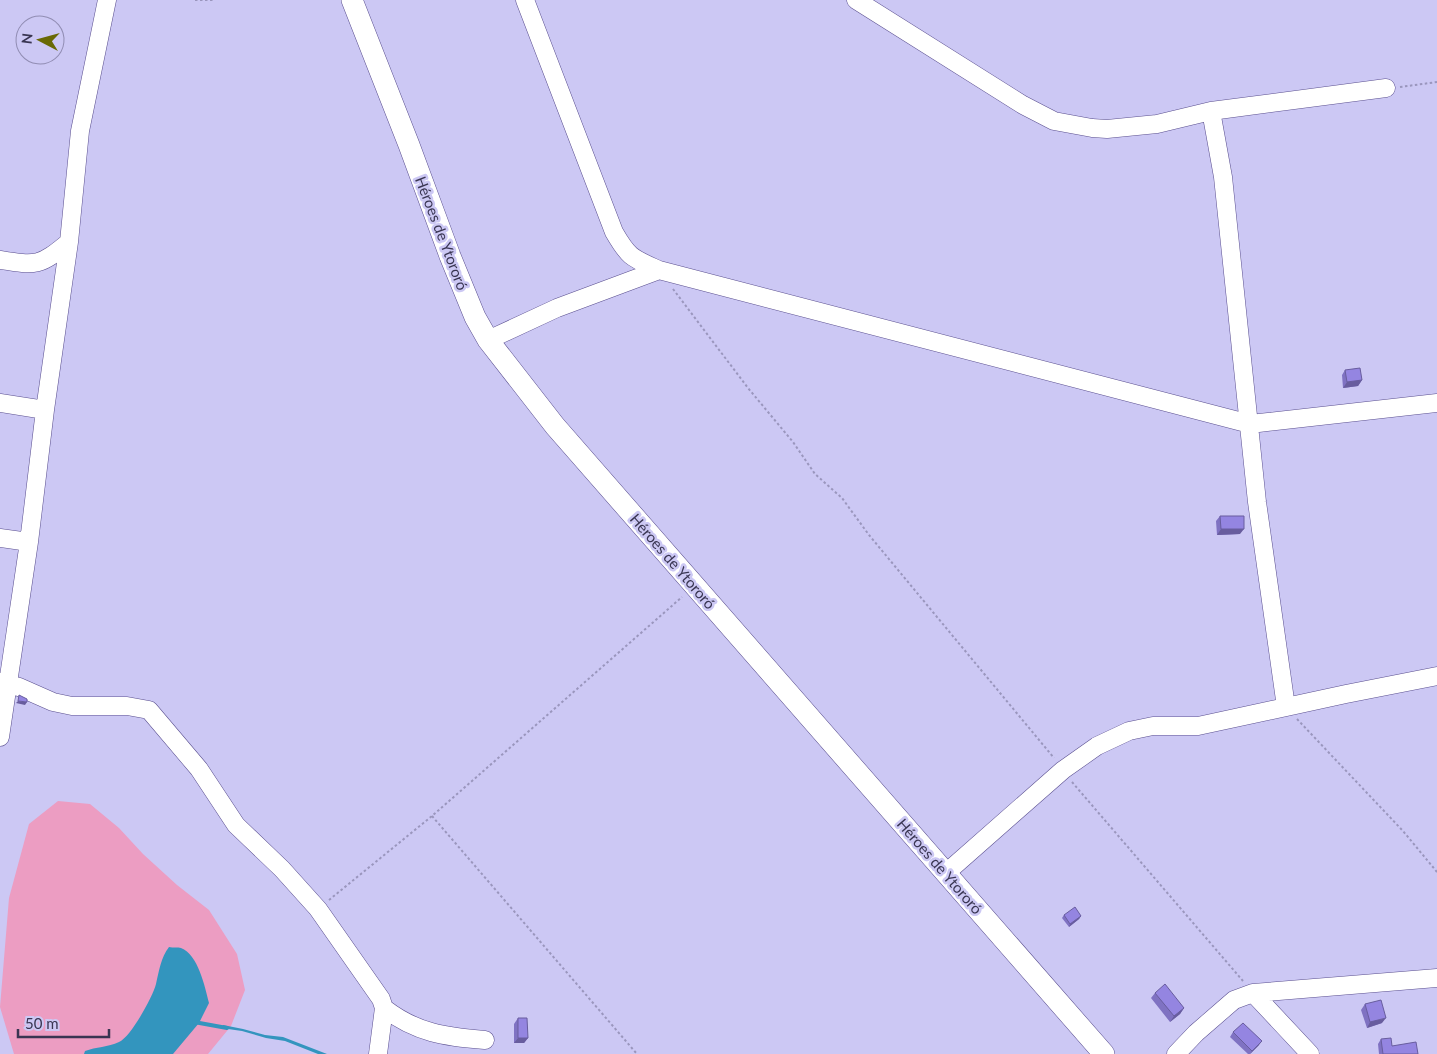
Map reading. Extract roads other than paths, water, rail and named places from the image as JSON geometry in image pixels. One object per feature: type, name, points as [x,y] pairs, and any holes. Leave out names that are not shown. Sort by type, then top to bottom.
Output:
[{"type":"main road","name":"Héroes de Ytororó","points":[[352,0],[450,256],[475,317],[488,340],[555,426],[1104,1054]]},
{"type":"street","points":[[0,737],[4,683],[29,542],[45,410],[69,242],[80,131],[107,0]]},
{"type":"street","points":[[525,0],[614,232],[624,249],[633,258],[658,270],[1250,424],[1437,403]]},
{"type":"street","points":[[856,0],[1023,105],[1054,121],[1092,128],[1107,129],[1157,124],[1211,111],[1386,88]]},
{"type":"street","points":[[1211,111],[1223,177],[1257,502],[1286,707]]},
{"type":"street","points":[[0,260],[30,265],[43,261],[69,242]]},
{"type":"street","points":[[488,340],[557,308],[658,270]]},
{"type":"street","points":[[0,403],[45,410]]},
{"type":"street","points":[[0,538],[29,542]]},
{"type":"street","points":[[946,873],[1063,770],[1097,746],[1129,731],[1153,726],[1198,726],[1437,676]]},
{"type":"street","points":[[4,683],[53,702],[72,706],[137,707],[149,710],[199,769],[236,825],[282,869],[318,909],[381,999],[384,1008],[378,1054]]},
{"type":"street","points":[[1176,1054],[1234,1000],[1253,993],[1437,978]]},
{"type":"street","points":[[1253,993],[1310,1054]]},
{"type":"street","points":[[384,1008],[396,1018],[421,1030],[448,1037],[486,1040]]},
{"type":"water","points":[[169,947],[181,948],[187,951],[200,972],[209,1003],[199,1023],[173,1054],[84,1054],[85,1051],[119,1042],[129,1033],[151,997],[162,960]]},
{"type":"water","points":[[223,1025],[265,1035],[283,1037],[327,1054],[318,1054],[285,1041],[221,1028]]},
{"type":"waterway","points":[[194,1022],[227,1028]]}]
